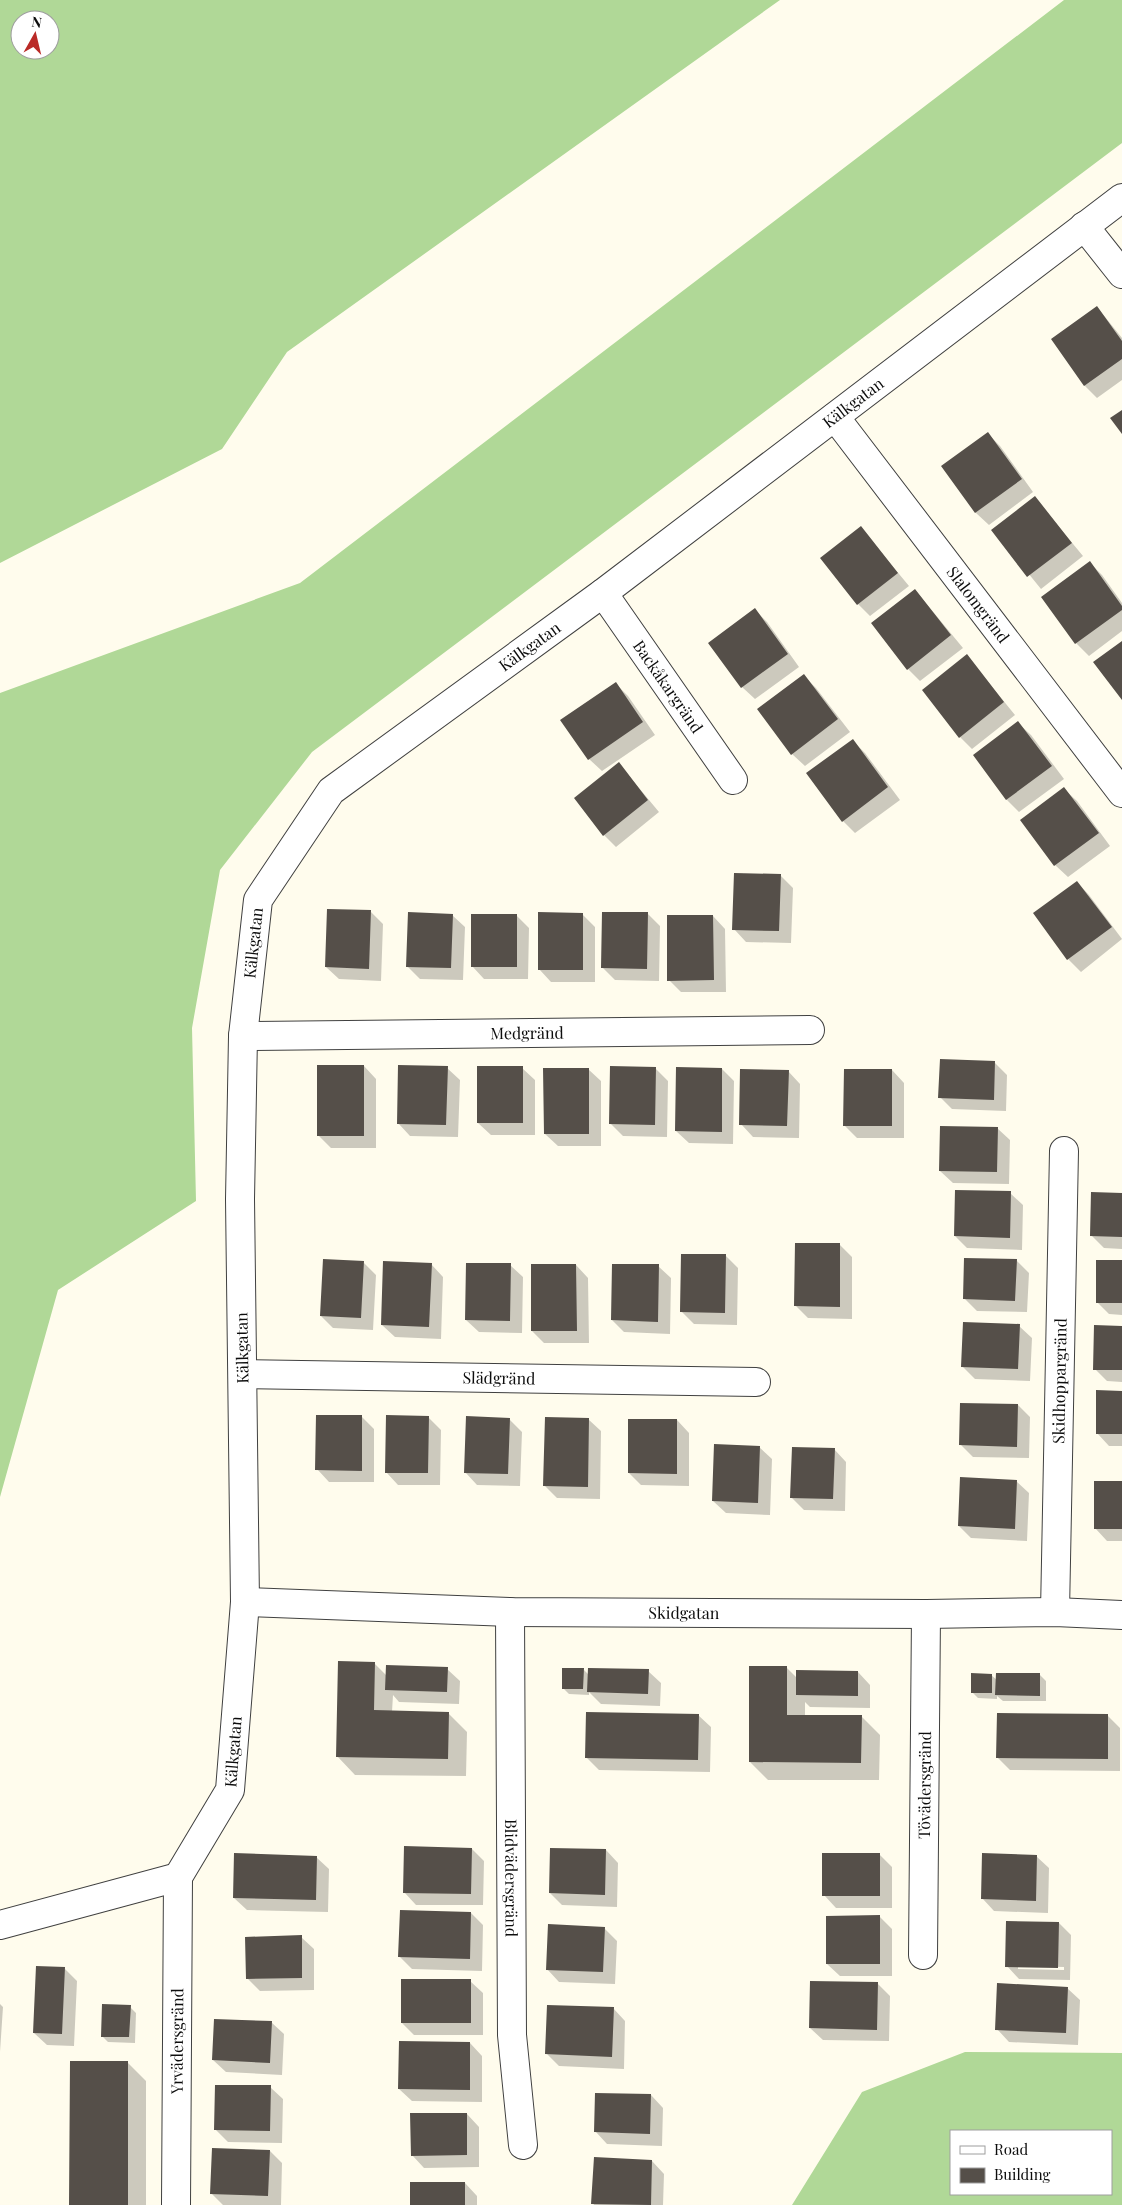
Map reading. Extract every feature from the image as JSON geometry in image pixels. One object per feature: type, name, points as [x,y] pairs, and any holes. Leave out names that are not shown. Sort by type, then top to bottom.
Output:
[{"type":"street","name":"Kälkgatan","points":[[178,1877],[230,1790],[244,1602],[240,1199],[243,1036],[258,900],[331,791],[603,594],[1122,198]]},
{"type":"street","points":[[1084,226],[1122,274]]},
{"type":"street","name":"Slalomgränd","points":[[835,417],[1122,793]]},
{"type":"street","name":"Backåkargränd","points":[[603,594],[733,780]]},
{"type":"street","name":"Medgränd","points":[[243,1036],[810,1030]]},
{"type":"street","name":"Skidhoppargränd","points":[[1055,1612],[1064,1151]]},
{"type":"street","name":"Slädgränd","points":[[243,1374],[756,1382]]},
{"type":"street","name":"Skidgatan","points":[[244,1602],[510,1612],[926,1614],[1055,1612],[1122,1615]]},
{"type":"street","name":"Blidvädersgränd","points":[[510,1612],[512,2034],[523,2145]]},
{"type":"street","name":"Tövädersgränd","points":[[922,1955],[926,1614]]},
{"type":"street","points":[[0,1925],[178,1877]]},
{"type":"street","name":"Yrvädersgränd","points":[[176,2205],[178,1877]]},
{"type":"green space","points":[[0,0],[780,0],[287,352],[222,449],[0,563]]},
{"type":"green space","points":[[1064,0],[1122,0],[1122,143],[312,752],[220,870],[192,1028],[196,1201],[58,1290],[0,1497],[0,693],[300,583]]},
{"type":"green space","points":[[965,2052],[1122,2053],[1122,2205],[792,2205],[862,2092]]},
{"type":"building","points":[[1097,306],[1122,341],[1122,359],[1084,386],[1051,339]]},
{"type":"building","points":[[1122,410],[1122,434],[1110,418]]},
{"type":"building","points":[[988,432],[1022,479],[975,513],[941,466]]},
{"type":"building","points":[[1035,496],[1072,543],[1027,577],[991,530]]},
{"type":"building","points":[[861,526],[898,573],[857,605],[820,558]]},
{"type":"building","points":[[1090,561],[1122,606],[1122,610],[1075,644],[1041,597]]},
{"type":"building","points":[[915,589],[951,635],[907,670],[871,623]]},
{"type":"building","points":[[755,608],[788,654],[741,688],[708,643]]},
{"type":"building","points":[[1122,641],[1122,700],[1093,662]]},
{"type":"building","points":[[967,654],[1004,702],[959,738],[922,690]]},
{"type":"building","points":[[804,674],[838,719],[791,755],[757,709]]},
{"type":"building","points":[[616,682],[643,722],[588,760],[560,720]]},
{"type":"building","points":[[1018,721],[1052,766],[1006,800],[973,755]]},
{"type":"building","points":[[853,739],[888,787],[842,822],[806,773]]},
{"type":"building","points":[[619,762],[648,800],[603,836],[574,798]]},
{"type":"building","points":[[1064,787],[1099,833],[1054,866],[1020,820]]},
{"type":"building","points":[[734,873],[781,874],[779,931],[732,930]]},
{"type":"building","points":[[1077,881],[1112,927],[1067,960],[1033,913]]},
{"type":"building","points":[[327,909],[371,910],[369,969],[325,967]]},
{"type":"building","points":[[408,912],[453,914],[451,968],[406,967]]},
{"type":"building","points":[[538,912],[583,913],[583,970],[538,970]]},
{"type":"building","points":[[602,912],[648,912],[647,969],[601,968]]},
{"type":"building","points":[[471,914],[517,914],[517,967],[471,967]]},
{"type":"building","points":[[667,915],[713,915],[714,980],[667,981]]},
{"type":"building","points":[[940,1059],[995,1061],[994,1100],[938,1098]]},
{"type":"building","points":[[317,1065],[364,1065],[364,1136],[317,1136]]},
{"type":"building","points":[[398,1065],[448,1066],[446,1125],[397,1124]]},
{"type":"building","points":[[477,1066],[523,1066],[523,1123],[477,1123]]},
{"type":"building","points":[[610,1066],[656,1067],[655,1125],[609,1124]]},
{"type":"building","points":[[676,1067],[722,1068],[722,1132],[675,1131]]},
{"type":"building","points":[[543,1068],[589,1068],[589,1134],[544,1134]]},
{"type":"building","points":[[740,1069],[789,1070],[787,1126],[739,1125]]},
{"type":"building","points":[[844,1069],[892,1069],[892,1126],[843,1126]]},
{"type":"building","points":[[940,1126],[998,1127],[997,1172],[939,1171]]},
{"type":"building","points":[[955,1190],[1011,1191],[1010,1238],[954,1236]]},
{"type":"building","points":[[1091,1192],[1122,1193],[1122,1237],[1090,1236]]},
{"type":"building","points":[[795,1243],[840,1243],[840,1307],[794,1306]]},
{"type":"building","points":[[681,1254],[726,1254],[725,1313],[680,1312]]},
{"type":"building","points":[[964,1258],[1017,1259],[1015,1301],[963,1299]]},
{"type":"building","points":[[323,1259],[364,1261],[361,1318],[320,1316]]},
{"type":"building","points":[[1096,1260],[1122,1260],[1122,1303],[1096,1303]]},
{"type":"building","points":[[383,1261],[432,1263],[429,1327],[381,1325]]},
{"type":"building","points":[[466,1263],[511,1263],[510,1321],[465,1320]]},
{"type":"building","points":[[531,1264],[576,1264],[577,1331],[531,1331]]},
{"type":"building","points":[[612,1264],[659,1264],[658,1322],[611,1320]]},
{"type":"building","points":[[963,1322],[1020,1324],[1018,1369],[961,1367]]},
{"type":"building","points":[[1094,1325],[1122,1326],[1122,1370],[1093,1370]]},
{"type":"building","points":[[1096,1390],[1122,1391],[1122,1434],[1096,1434]]},
{"type":"building","points":[[960,1403],[1018,1404],[1017,1447],[959,1445]]},
{"type":"building","points":[[316,1415],[362,1415],[362,1471],[315,1470]]},
{"type":"building","points":[[386,1415],[429,1416],[428,1473],[385,1473]]},
{"type":"building","points":[[466,1416],[510,1418],[508,1474],[464,1473]]},
{"type":"building","points":[[545,1417],[589,1418],[588,1487],[543,1486]]},
{"type":"building","points":[[628,1419],[677,1419],[677,1474],[628,1473]]},
{"type":"building","points":[[714,1444],[760,1446],[758,1503],[712,1501]]},
{"type":"building","points":[[792,1447],[835,1448],[833,1499],[790,1498]]},
{"type":"building","points":[[960,1477],[1017,1480],[1015,1529],[958,1526]]},
{"type":"building","points":[[1094,1481],[1122,1481],[1122,1529],[1094,1529]]},
{"type":"building","points":[[338,1661],[375,1662],[374,1710],[449,1712],[448,1759],[336,1757]]},
{"type":"building","points":[[386,1665],[448,1667],[447,1692],[385,1690]]},
{"type":"building","points":[[749,1666],[787,1666],[787,1715],[862,1715],[861,1763],[749,1762]]},
{"type":"building","points":[[562,1668],[584,1668],[583,1689],[562,1689]]},
{"type":"building","points":[[588,1668],[649,1669],[648,1694],[587,1692]]},
{"type":"building","points":[[796,1670],[858,1671],[858,1696],[796,1695]]},
{"type":"building","points":[[971,1673],[992,1674],[992,1693],[971,1693]]},
{"type":"building","points":[[996,1673],[1040,1673],[1040,1696],[995,1695]]},
{"type":"building","points":[[586,1712],[699,1714],[698,1760],[585,1758]]},
{"type":"building","points":[[997,1713],[1108,1714],[1108,1759],[996,1758]]},
{"type":"building","points":[[404,1846],[472,1848],[471,1894],[403,1893]]},
{"type":"building","points":[[550,1848],[606,1849],[605,1895],[549,1893]]},
{"type":"building","points":[[234,1853],[317,1856],[316,1900],[233,1898]]},
{"type":"building","points":[[822,1853],[880,1853],[880,1896],[822,1896]]},
{"type":"building","points":[[982,1853],[1037,1855],[1036,1901],[981,1899]]},
{"type":"building","points":[[400,1910],[471,1912],[470,1959],[398,1957]]},
{"type":"building","points":[[880,1915],[880,1964],[826,1964],[826,1916]]},
{"type":"building","points":[[1006,1921],[1059,1922],[1058,1968],[1005,1967]]},
{"type":"building","points":[[548,1924],[605,1927],[603,1972],[546,1970]]},
{"type":"building","points":[[302,1935],[302,1978],[246,1979],[245,1937]]},
{"type":"building","points":[[36,1966],[65,1967],[62,2034],[33,2033]]},
{"type":"building","points":[[401,1979],[471,1979],[471,2023],[401,2023]]},
{"type":"building","points":[[810,1981],[878,1982],[877,2030],[809,2028]]},
{"type":"building","points":[[997,1983],[1068,1987],[1066,2033],[995,2030]]},
{"type":"building","points":[[102,2004],[131,2005],[129,2037],[101,2037]]},
{"type":"building","points":[[547,2005],[614,2007],[612,2057],[545,2054]]},
{"type":"building","points":[[214,2019],[272,2021],[270,2063],[212,2060]]},
{"type":"building","points":[[399,2041],[470,2042],[470,2090],[398,2089]]},
{"type":"building","points":[[70,2061],[128,2061],[128,2205],[69,2205]]},
{"type":"building","points":[[215,2085],[271,2085],[270,2131],[214,2130]]},
{"type":"building","points":[[595,2093],[651,2094],[650,2134],[594,2132]]},
{"type":"building","points":[[410,2113],[467,2113],[467,2155],[411,2156]]},
{"type":"building","points":[[212,2148],[270,2150],[268,2196],[210,2194]]},
{"type":"building","points":[[594,2157],[652,2160],[651,2205],[591,2204]]},
{"type":"building","points":[[410,2182],[465,2182],[465,2205],[410,2205]]}]
